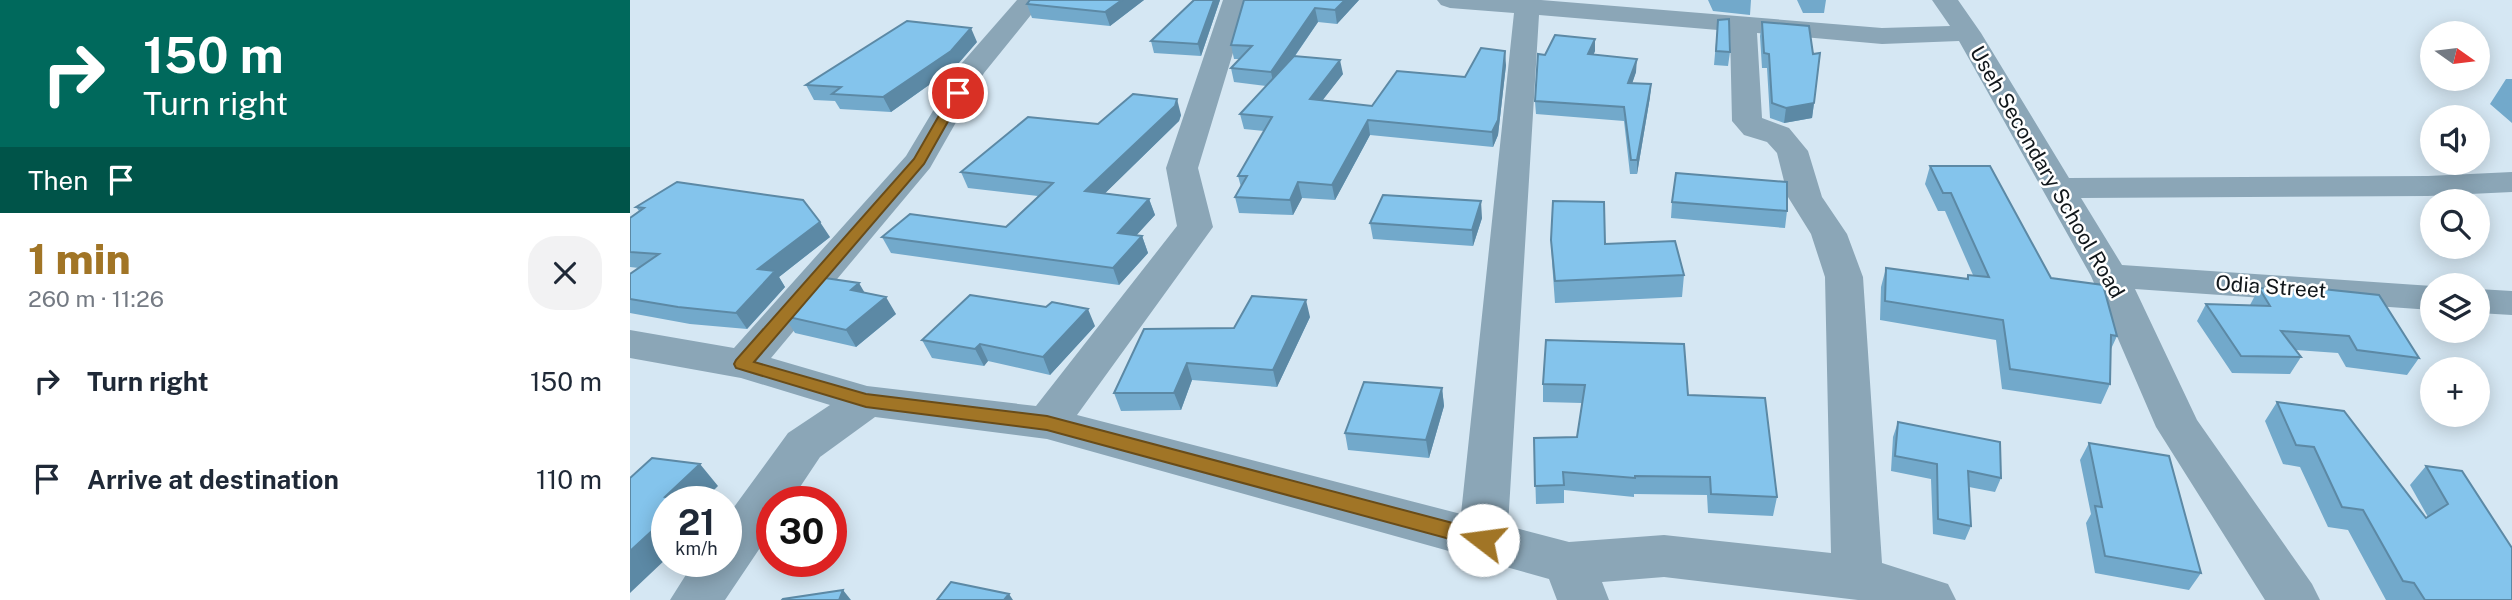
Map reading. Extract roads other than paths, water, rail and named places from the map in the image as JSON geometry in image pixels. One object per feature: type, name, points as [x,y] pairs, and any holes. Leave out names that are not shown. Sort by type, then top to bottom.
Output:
[{"type":"street","points":[[743,364],[919,161],[971,70],[1030,0]]},
{"type":"street","points":[[1047,423],[1195,227],[1182,168],[1236,0]]},
{"type":"street","points":[[1450,0],[1882,36],[1968,33]]},
{"type":"street","name":"Useh Secondary School Road","points":[[1945,0],[1968,33],[2056,188],[2110,276],[2178,427],[2294,600]]},
{"type":"street","points":[[1483,540],[1527,7]]},
{"type":"street","points":[[1743,23],[1748,83],[1747,121],[1755,128],[1778,135],[1792,151],[1805,197],[1829,234],[1844,277],[1857,578]]},
{"type":"street","points":[[2056,188],[2428,186],[2512,182]]},
{"type":"street","name":"Odia Street","points":[[2110,276],[2420,297]]},
{"type":"street","points":[[2490,302],[2512,303]]},
{"type":"street","points":[[630,344],[743,364],[866,401],[1047,423],[1483,540],[1576,581],[1664,556],[1857,578],[1930,600]]},
{"type":"street","points":[[742,533],[804,445],[866,401]]},
{"type":"street","points":[[696,600],[712,577]]}]
